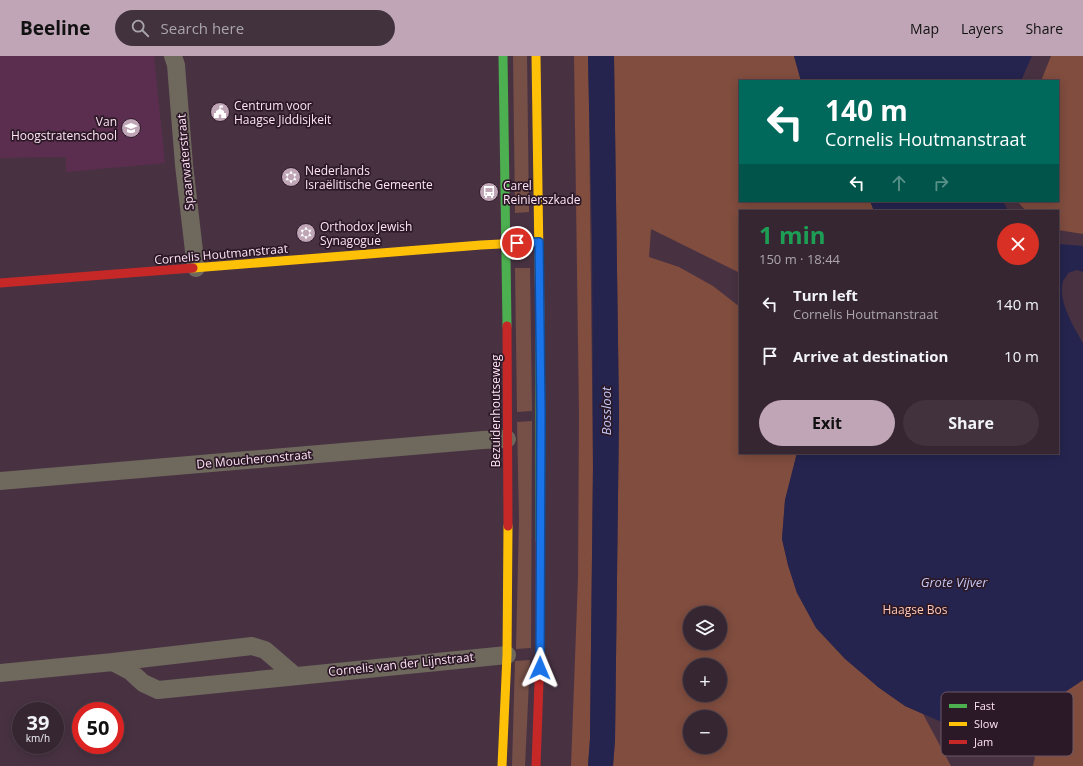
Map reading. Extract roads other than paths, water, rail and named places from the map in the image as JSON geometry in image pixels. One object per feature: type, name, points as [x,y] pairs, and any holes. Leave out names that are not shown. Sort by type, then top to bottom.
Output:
[{"type":"main road","name":"Bezuidenhoutseweg","points":[[502,766],[507,655],[508,439],[503,56]]},
{"type":"main road","points":[[536,56],[541,411],[540,654],[536,766]]},
{"type":"main road","name":"Cornelis Houtmanstraat","points":[[0,284],[539,242]]},
{"type":"street","name":"Spaarwaterstraat","points":[[173,56],[176,65],[184,165],[196,268]]},
{"type":"street","name":"De Moucheronstraat","points":[[0,481],[508,439]]},
{"type":"street","points":[[0,673],[252,646],[265,650],[294,675]]},
{"type":"street","name":"Cornelis van der Lijnstraat","points":[[113,662],[130,671],[143,683],[158,690],[294,675],[507,655]]},
{"type":"water","name":"Bossloot","points":[[588,56],[614,56],[619,414],[615,740],[613,766],[588,766],[590,739],[593,466],[592,241]]},
{"type":"water","points":[[794,56],[1032,56],[1021,80],[801,80]]},
{"type":"water","points":[[870,202],[1004,202],[1008,210],[874,210]]},
{"type":"water","name":"Grote Vijver","points":[[1059,244],[1083,246],[1083,272],[1077,270],[1068,273],[1063,281],[1062,296],[1067,313],[1083,343],[1083,680],[1065,692],[941,692],[941,722],[905,706],[878,687],[845,659],[816,628],[797,593],[788,565],[782,539],[785,500],[797,454],[1059,454]]},
{"type":"place","name":"Centrum voor Haagse Jiddisjkeit","points":[[220,112]]},
{"type":"place","name":"Van Hoogstratenschool","points":[[131,128]]},
{"type":"place","name":"Nederlands Israëlitische Gemeente","points":[[291,177]]},
{"type":"place","name":"Carel Reinierszkade","points":[[489,192]]},
{"type":"place","name":"Orthodox Jewish Synagogue","points":[[306,233]]},
{"type":"park label","name":"Haagse Bos","points":[[915,609]]}]
